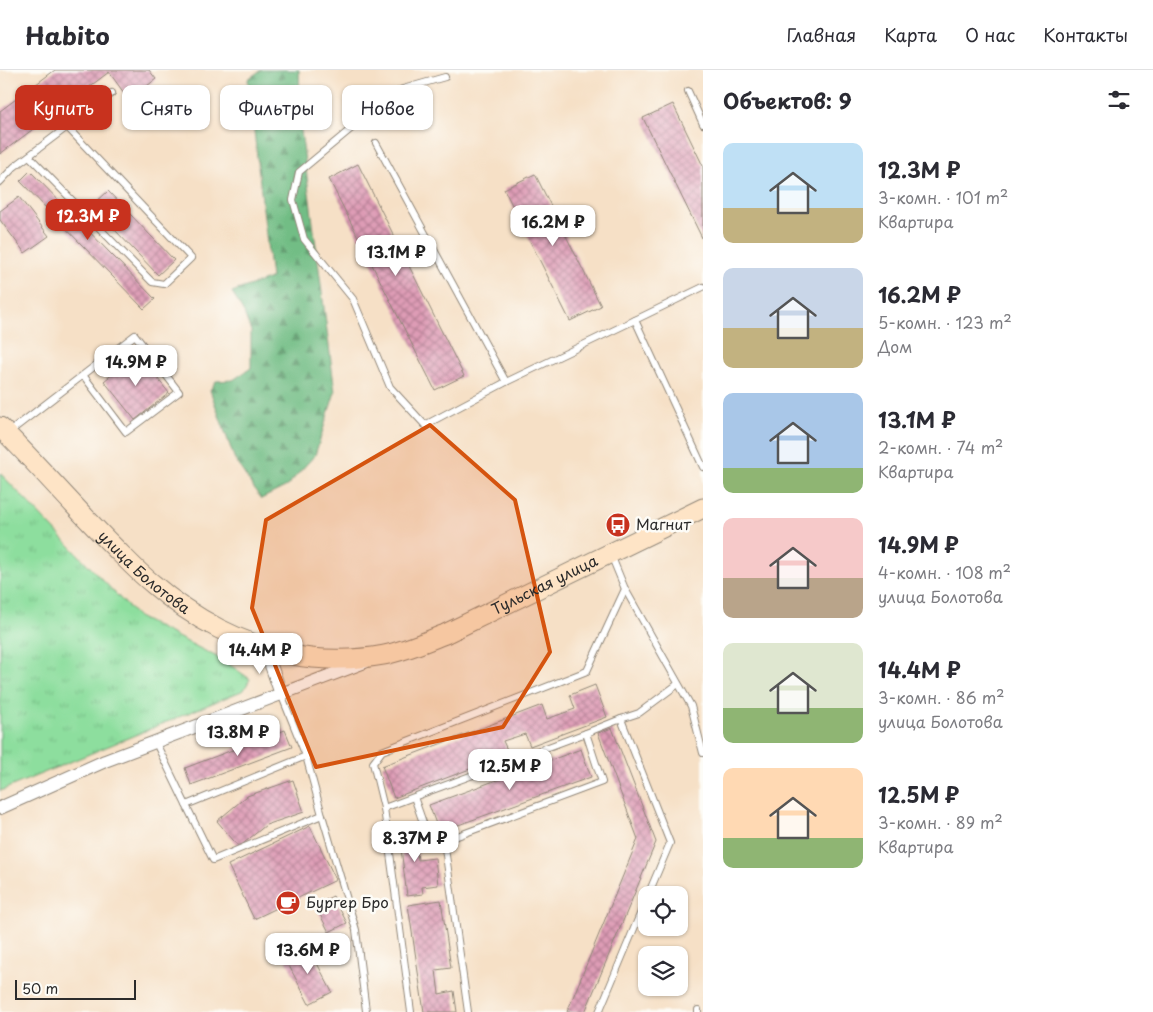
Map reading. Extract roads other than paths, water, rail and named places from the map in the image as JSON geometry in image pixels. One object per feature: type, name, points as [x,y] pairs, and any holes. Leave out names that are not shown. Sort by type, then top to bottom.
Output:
[{"type":"main road","name":"улица Болотова","points":[[3,430],[95,528],[153,584],[202,619],[230,634],[264,648],[296,656],[362,658],[384,655]]},
{"type":"main road","name":"Тульская улица","points":[[384,655],[410,648],[444,634],[703,508]]},
{"type":"street","points":[[264,648],[281,694]]},
{"type":"street","points":[[0,808],[155,741],[384,655]]},
{"type":"lane","points":[[445,77],[403,89],[387,99],[299,172],[293,200],[304,238],[352,298],[390,387],[425,425],[506,382],[703,287]]},
{"type":"lane","points":[[688,91],[703,124]]},
{"type":"lane","points":[[0,182],[14,167],[63,130]]},
{"type":"lane","points":[[29,156],[152,282],[164,284],[191,258],[70,130]]},
{"type":"lane","points":[[376,143],[506,382]]},
{"type":"lane","points":[[635,320],[703,466]]},
{"type":"lane","points":[[3,430],[83,375],[136,335],[179,392],[126,432],[83,375]]},
{"type":"lane","points":[[610,554],[624,589],[691,706],[703,753]]},
{"type":"lane","points":[[410,1012],[384,808],[373,763],[382,751],[587,671],[624,589]]},
{"type":"lane","points":[[384,808],[640,713],[678,684]]},
{"type":"lane","points":[[281,694],[306,756],[356,930],[366,1011]]},
{"type":"lane","points":[[621,719],[670,843],[652,886]]},
{"type":"lane","points":[[414,797],[427,834],[444,841],[602,782],[586,733]]},
{"type":"lane","points":[[155,741],[213,860],[322,815]]},
{"type":"lane","points":[[186,805],[306,756]]},
{"type":"lane","points":[[444,841],[468,1012]]},
{"type":"lane","points":[[599,1012],[638,919]]},
{"type":"place","name":"Магнит","points":[[618,525]]},
{"type":"place","name":"Бургер Бро","points":[[288,903]]}]
